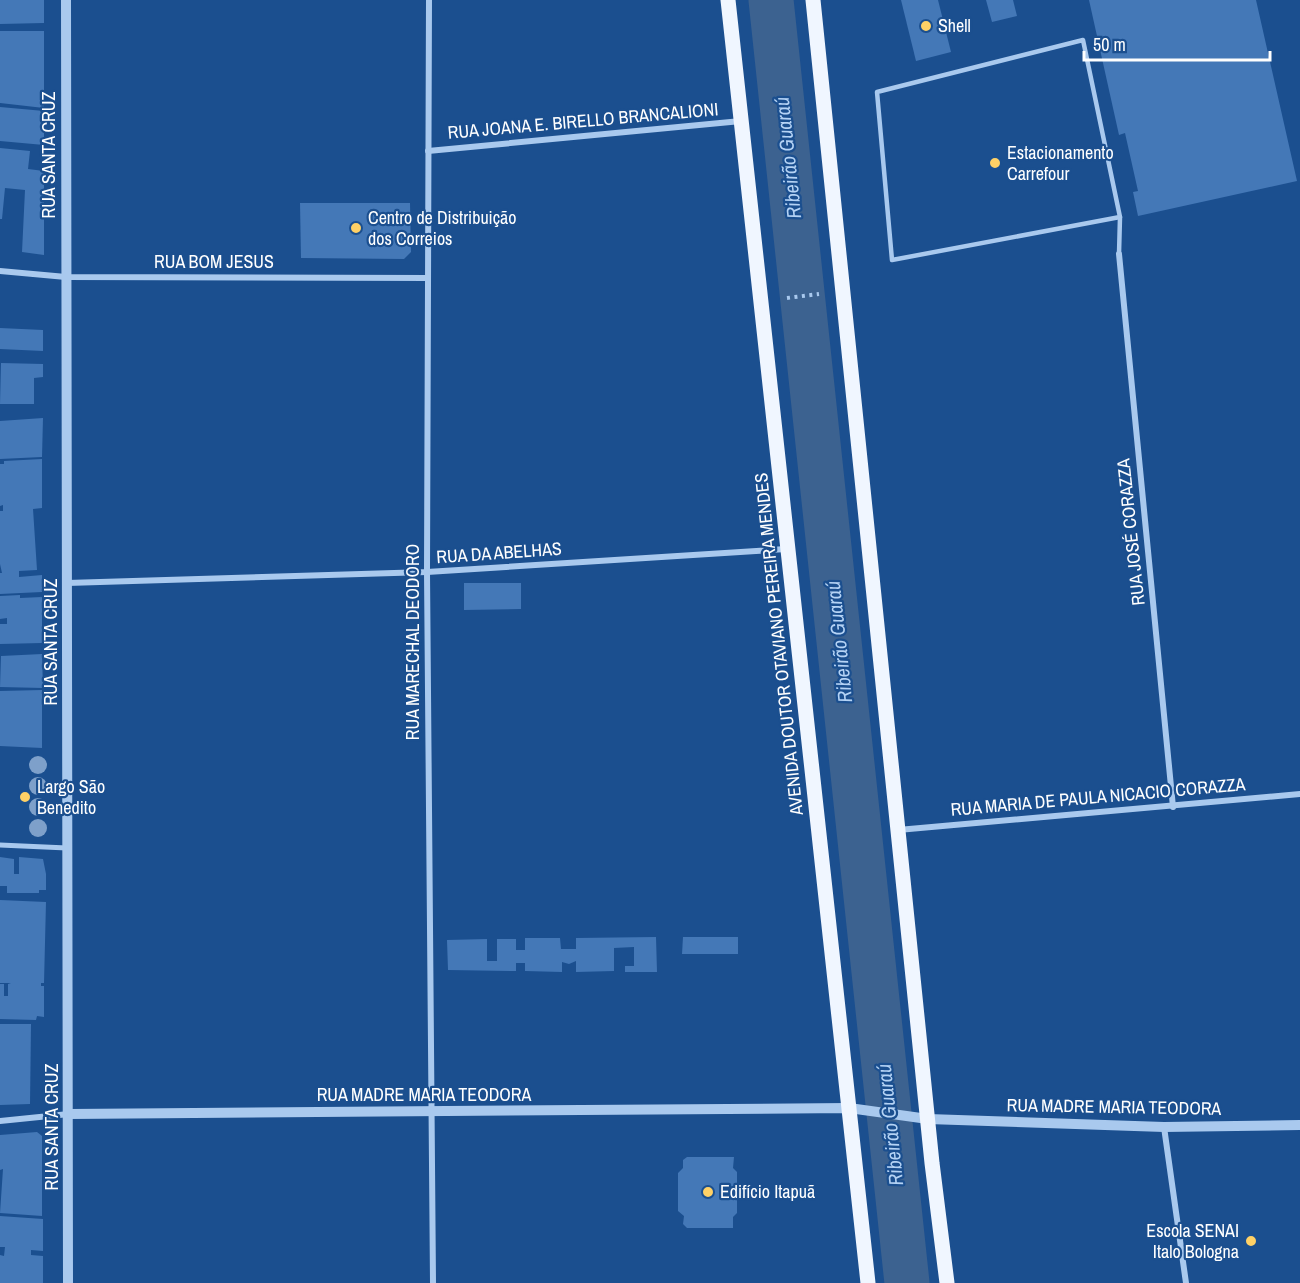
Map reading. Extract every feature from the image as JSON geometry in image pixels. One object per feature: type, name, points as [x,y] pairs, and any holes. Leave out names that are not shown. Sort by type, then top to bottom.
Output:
[{"type":"main road","name":"AVENIDA DOUTOR OTAVIANO PEREIRA MENDES","points":[[728,0],[868,1283]]},
{"type":"main road","points":[[813,0],[928,1119],[947,1283]]},
{"type":"street","name":"RUA SANTA CRUZ","points":[[66,0],[68,1283]]},
{"type":"street","name":"RUA MARECHAL DEODORO","points":[[429,0],[427,572],[433,1283]]},
{"type":"street","name":"RUA JOANA E. BIRELLO BRANCALIONI","points":[[428,151],[741,120]]},
{"type":"street","name":"RUA JOSÉ CORAZZA","points":[[1119,254],[1173,807]]},
{"type":"street","name":"RUA BOM JESUS","points":[[0,271],[66,277],[428,278]]},
{"type":"street","name":"RUA DA ABELHAS","points":[[68,583],[427,572],[788,549]]},
{"type":"street","name":"RUA MARIA DE PAULA NICACIO CORAZZA","points":[[898,830],[1300,794]]},
{"type":"street","points":[[0,846],[68,848]]},
{"type":"street","name":"RUA MADRE MARIA TEODORA","points":[[0,1121],[69,1114],[849,1108],[928,1119],[1164,1127],[1300,1125]]},
{"type":"street","points":[[1164,1127],[1186,1283]]},
{"type":"lane","points":[[1119,254],[1120,217],[1083,40],[877,92],[892,260],[1120,217]]},
{"type":"path","points":[[787,298],[819,294]]},
{"type":"building","points":[[0,0],[44,0],[44,23],[0,24]]},
{"type":"building","name":"Shell","points":[[901,0],[938,0],[951,52],[916,61]]},
{"type":"building","points":[[986,0],[1013,0],[1017,16],[992,22]]},
{"type":"building","points":[[1089,0],[1256,0],[1297,181],[1138,216],[1133,192],[1138,191],[1125,133],[1119,135]]},
{"type":"building","points":[[0,31],[44,31],[44,108],[0,103]]},
{"type":"building","points":[[0,107],[44,111],[44,145],[0,141]]},
{"type":"building","points":[[0,148],[30,151],[28,169],[44,171],[44,255],[22,252],[25,190],[5,188],[2,219],[0,219]]},
{"type":"building","name":"Centro de Distribuição dos Correios","points":[[300,203],[410,203],[411,252],[404,259],[301,258]]},
{"type":"building","points":[[0,328],[43,330],[43,351],[0,349]]},
{"type":"building","points":[[1,363],[43,364],[43,377],[34,378],[34,404],[0,404]]},
{"type":"building","points":[[43,418],[42,457],[0,459],[0,421]]},
{"type":"building","points":[[42,459],[42,508],[33,509],[37,570],[19,571],[19,577],[42,575],[42,592],[0,594],[0,573],[2,573],[0,511],[3,511],[3,505],[0,506],[0,464],[4,464],[4,461]]},
{"type":"building","points":[[464,583],[521,583],[521,609],[464,610]]},
{"type":"building","points":[[20,595],[20,598],[42,597],[42,643],[0,644],[0,624],[7,624],[7,618],[0,619],[0,596]]},
{"type":"building","points":[[42,654],[43,688],[0,687],[1,656]]},
{"type":"building","points":[[42,690],[42,748],[0,746],[0,691]]},
{"type":"building","points":[[0,857],[14,859],[14,874],[19,874],[19,857],[43,859],[46,890],[39,890],[39,893],[7,893],[7,886],[0,886]]},
{"type":"building","points":[[0,900],[46,902],[44,983],[41,983],[41,986],[44,986],[44,1017],[37,1016],[36,1020],[0,1019],[0,984],[4,984],[4,996],[8,996],[8,984],[11,983],[0,983]]},
{"type":"building","points":[[656,937],[657,972],[625,972],[625,966],[634,966],[634,947],[614,948],[614,971],[576,972],[576,961],[569,964],[562,962],[562,972],[525,971],[525,963],[516,963],[516,971],[448,970],[447,940],[487,939],[487,961],[497,961],[497,939],[516,939],[516,950],[525,950],[525,938],[560,938],[561,949],[576,949],[576,938]]},
{"type":"building","points":[[683,937],[738,937],[738,954],[682,954]]},
{"type":"building","points":[[0,1024],[31,1024],[30,1104],[0,1105]]},
{"type":"building","points":[[37,1132],[42,1136],[42,1216],[0,1213],[3,1169],[0,1170],[0,1135]]},
{"type":"building","name":"Edifício Itapuã","points":[[687,1157],[734,1157],[733,1168],[737,1172],[737,1213],[733,1217],[733,1228],[687,1228],[683,1224],[684,1216],[678,1211],[678,1173],[683,1168],[683,1160]]},
{"type":"building","points":[[0,1216],[43,1219],[43,1251],[31,1250],[31,1255],[43,1256],[43,1283],[0,1283],[0,1255],[4,1256],[5,1247],[0,1247]]},
{"type":"waterway","name":"Ribeirão Guaraú","points":[[771,0],[907,1283]]},
{"type":"place","name":"Shell","points":[[926,26]]},
{"type":"place","name":"Estacionamento Carrefour","points":[[995,163]]},
{"type":"place","name":"Centro de Distribuição dos Correios","points":[[356,228]]},
{"type":"place","name":"Largo São Benedito","points":[[25,797]]},
{"type":"place","name":"Edifício Itapuã","points":[[708,1192]]},
{"type":"place","name":"Escola SENAI Italo Bologna","points":[[1251,1241]]}]
